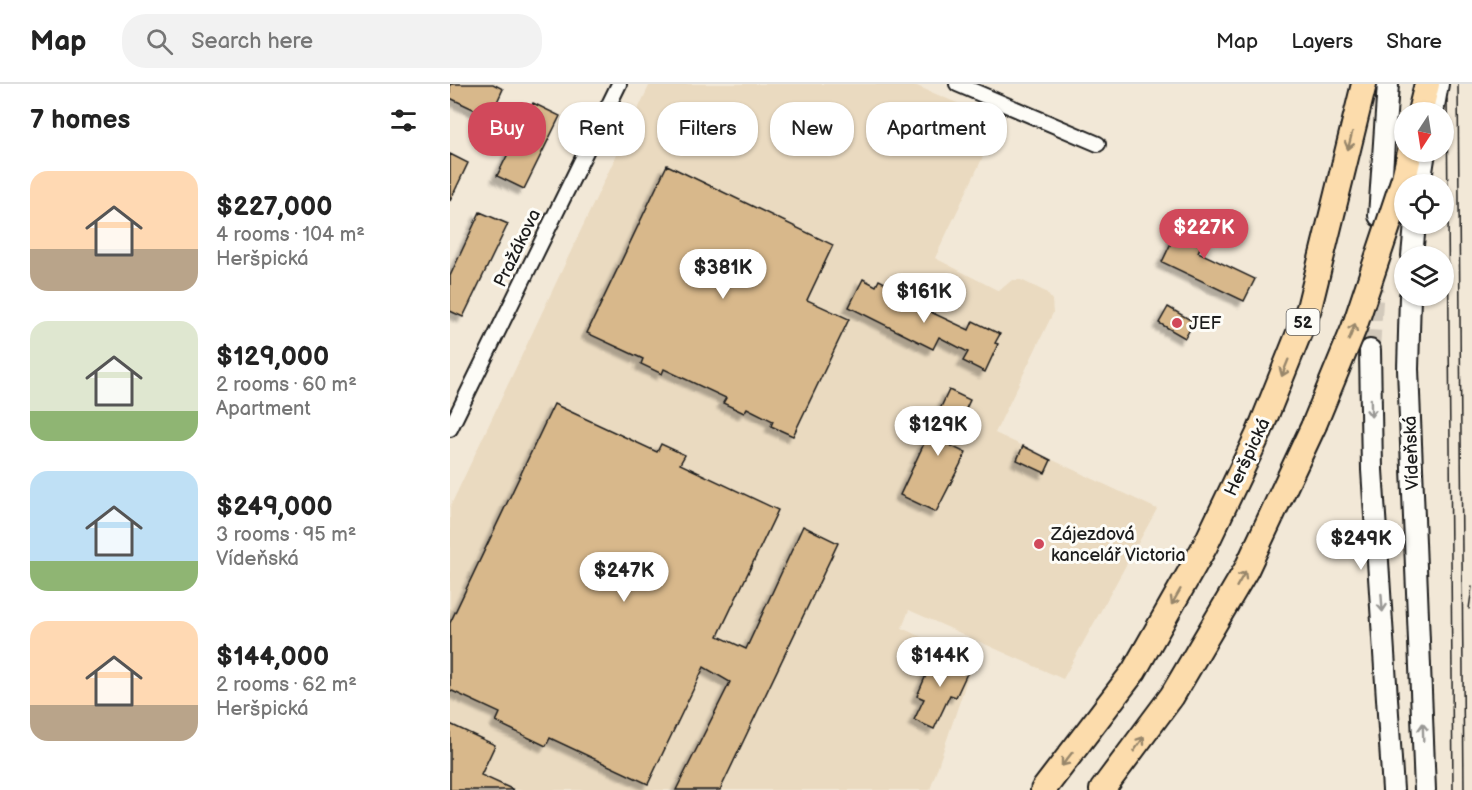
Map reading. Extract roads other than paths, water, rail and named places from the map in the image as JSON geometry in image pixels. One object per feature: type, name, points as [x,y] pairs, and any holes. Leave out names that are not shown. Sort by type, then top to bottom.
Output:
[{"type":"highway","name":"Heršpická","points":[[1043,790],[1134,671],[1205,546],[1258,435],[1309,308],[1364,84]]},
{"type":"highway","points":[[1422,102],[1427,84]]},
{"type":"highway","points":[[1102,790],[1172,696],[1242,578],[1314,425],[1354,328],[1407,162]]},
{"type":"main road","points":[[1379,216],[1388,84]]},
{"type":"main road","points":[[1435,102],[1438,84]]},
{"type":"main road","name":"Vídeňská","points":[[1410,306],[1408,369],[1425,790]]},
{"type":"main road","points":[[1370,350],[1372,470],[1393,790]]},
{"type":"street","name":"Pražákova","points":[[450,429],[619,84]]},
{"type":"street","points":[[957,84],[1098,144]]},
{"type":"tunnel","points":[[1370,350],[1374,284]]},
{"type":"tram line","points":[[1458,84],[1464,790]]},
{"type":"tram line","points":[[1447,99],[1453,790]]},
{"type":"tram line","points":[[1469,609],[1472,587]]},
{"type":"place","name":"JEF","points":[[1177,323]]},
{"type":"place","name":"Zájezdová kancelář Victoria","points":[[1039,544]]}]
